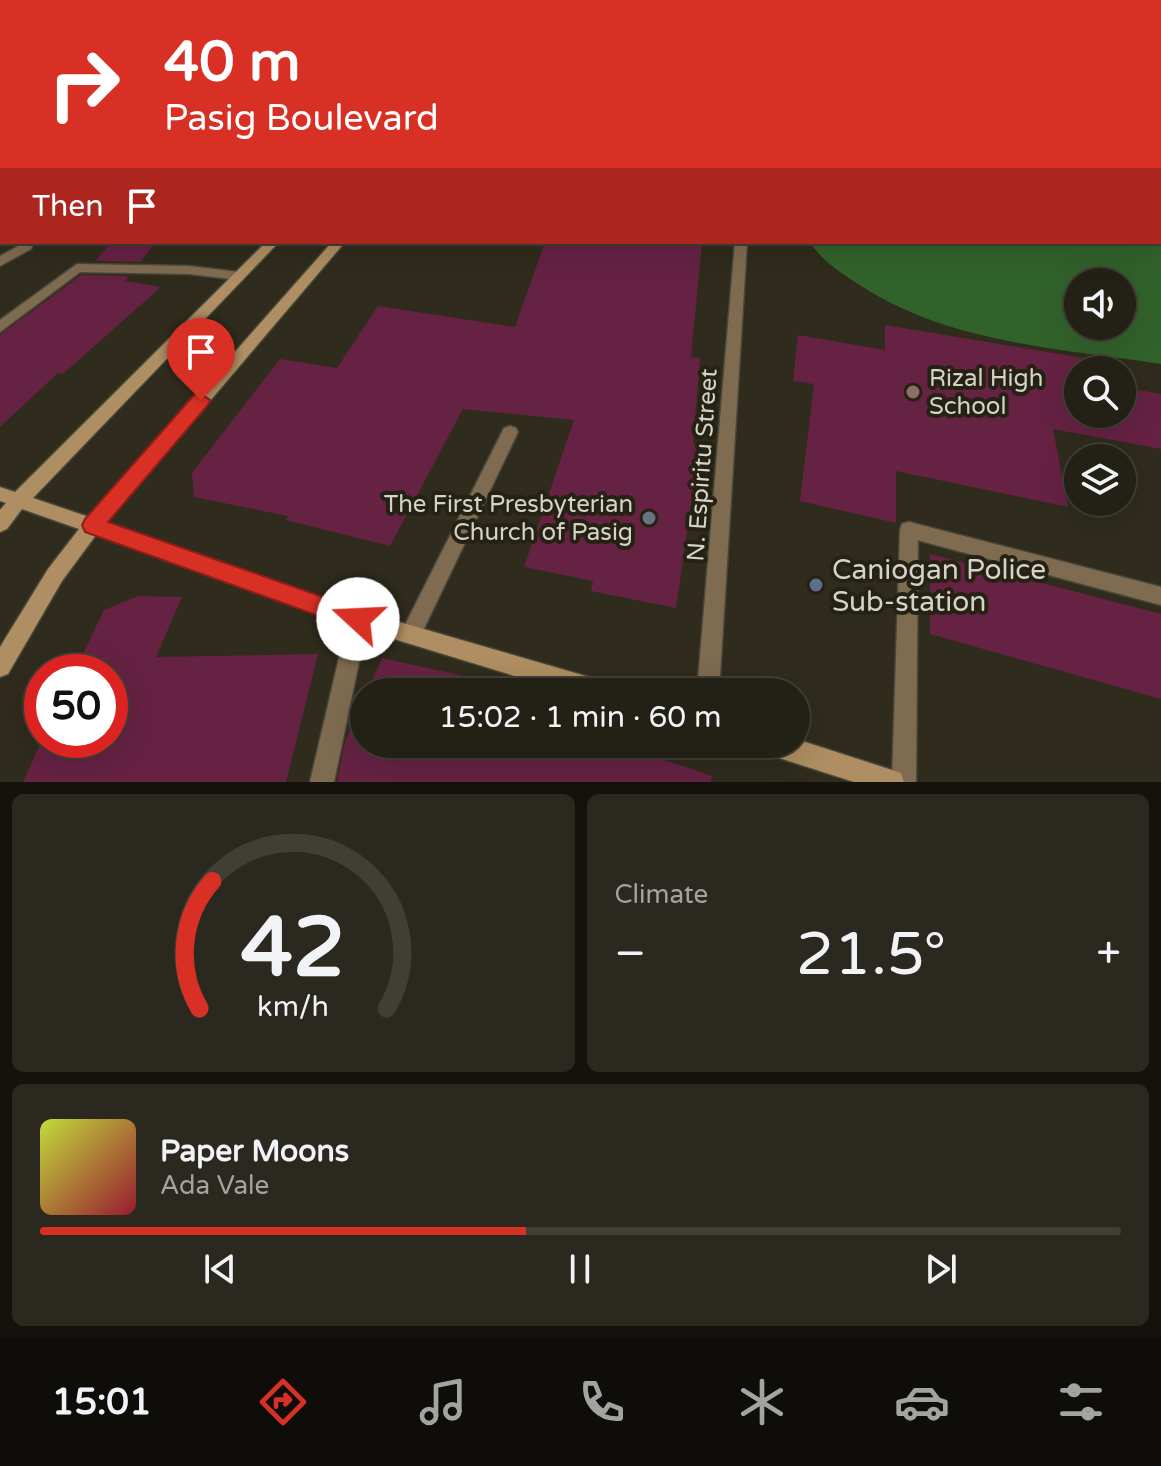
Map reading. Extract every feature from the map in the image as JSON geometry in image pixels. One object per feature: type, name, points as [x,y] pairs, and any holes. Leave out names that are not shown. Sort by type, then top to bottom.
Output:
[{"type":"main road","points":[[0,524],[19,500],[271,244]]},
{"type":"main road","points":[[0,667],[55,575],[93,525],[337,244]]},
{"type":"main road","points":[[0,494],[358,619],[557,678]]},
{"type":"main road","points":[[810,756],[892,782]]},
{"type":"street","name":"N. Espiritu Street","points":[[709,678],[741,244]]},
{"type":"street","points":[[0,262],[26,246]]},
{"type":"street","points":[[0,327],[77,268],[177,270],[239,276]]},
{"type":"street","points":[[411,634],[510,432]]},
{"type":"street","points":[[904,782],[909,530],[1161,596]]},
{"type":"street","points":[[322,782],[358,619]]},
{"type":"green space","points":[[811,244],[1161,244],[1161,364],[1136,360],[1136,356],[1105,356],[1042,347],[964,331],[890,302],[825,260]]},
{"type":"building","points":[[110,244],[154,244],[140,262],[95,261]]},
{"type":"building","points":[[544,244],[702,244],[691,357],[700,358],[693,444],[700,445],[676,608],[591,591],[593,581],[524,567],[574,420],[463,409],[390,546],[286,520],[288,516],[194,497],[192,473],[280,359],[337,368],[378,306],[515,327]]},
{"type":"building","points":[[81,275],[129,276],[125,281],[161,287],[63,374],[58,373],[0,427],[0,335]]},
{"type":"building","points":[[885,325],[1071,356],[1064,356],[1064,428],[1136,428],[1136,390],[1161,394],[1161,449],[1053,429],[1064,486],[1064,506],[896,471],[896,523],[800,501],[814,384],[793,381],[798,335],[885,350]]},
{"type":"building","points":[[930,554],[1161,614],[1161,699],[930,634]]},
{"type":"building","points":[[138,596],[182,597],[156,657],[318,654],[286,782],[23,782],[34,758],[128,758],[128,654],[83,654],[104,610]]},
{"type":"building","points":[[382,658],[474,678],[373,678]]},
{"type":"building","points":[[350,731],[350,758],[658,758],[712,776],[711,782],[337,782]]},
{"type":"place","name":"Rizal High School","points":[[913,392]]},
{"type":"place","name":"The First Presbyterian Church of Pasig","points":[[649,518]]},
{"type":"place","name":"Caniogan Police Sub-station","points":[[816,585]]},
{"type":"route","points":[[201,400],[93,525],[358,619]]}]
